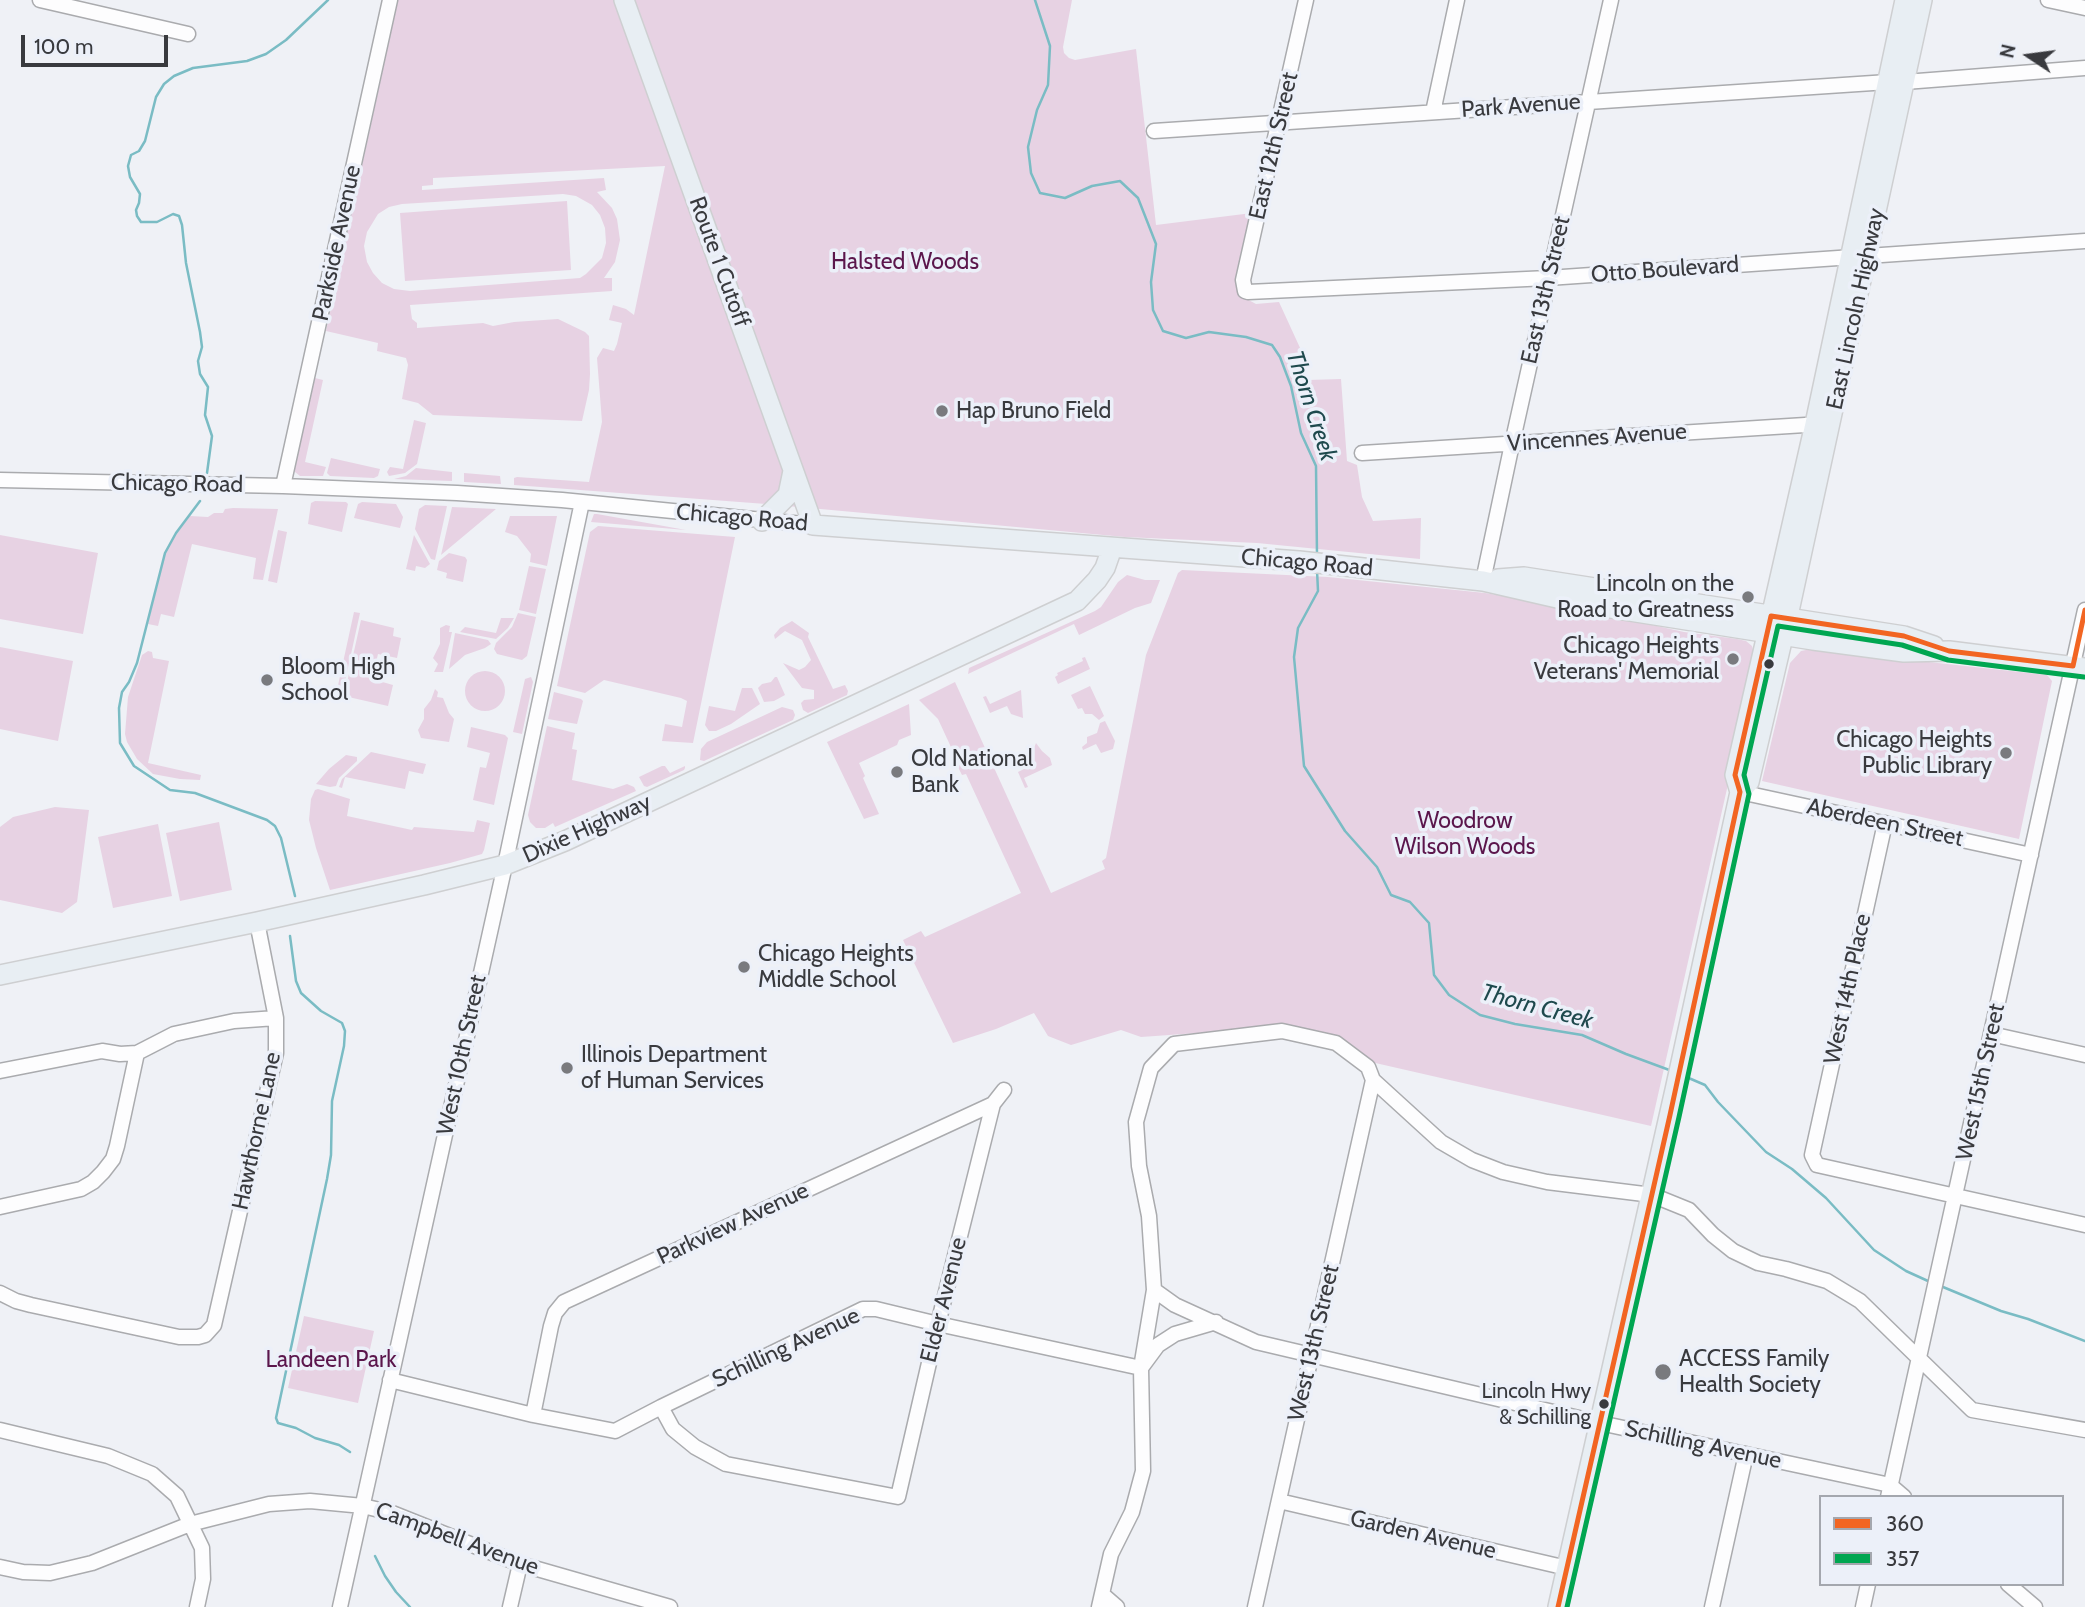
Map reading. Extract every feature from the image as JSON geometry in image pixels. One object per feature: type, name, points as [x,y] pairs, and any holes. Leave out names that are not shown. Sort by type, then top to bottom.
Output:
[{"type":"main road","name":"Route 1 Cutoff","points":[[624,0],[813,525]]},
{"type":"main road","name":"East Lincoln Highway","points":[[1896,82],[1905,0]]},
{"type":"main road","name":"East Lincoln Highway","points":[[1558,1607],[1740,792],[1735,775],[1777,625],[1896,82],[1922,0]]},
{"type":"main road","points":[[762,520],[788,495],[794,470]]},
{"type":"main road","name":"Chicago Road","points":[[813,525],[1298,561],[1483,580],[1524,577],[1777,625],[1904,635],[1949,651],[2079,667]]},
{"type":"main road","name":"Dixie Highway","points":[[0,975],[257,922],[505,865],[565,841],[1077,601],[1105,568],[1112,548]]},
{"type":"street","points":[[40,0],[188,34]]},
{"type":"street","name":"Parkside Avenue","points":[[283,486],[390,0]]},
{"type":"street","name":"East 12th Street","points":[[1245,291],[1243,280],[1306,0]]},
{"type":"street","points":[[1433,112],[1457,0]]},
{"type":"street","name":"East 13th Street","points":[[1483,580],[1611,0]]},
{"type":"street","points":[[2048,0],[2085,8]]},
{"type":"street","name":"Park Avenue","points":[[1154,131],[2085,68]]},
{"type":"street","name":"Otto Boulevard","points":[[1245,291],[1253,293],[1548,278],[2085,241]]},
{"type":"street","name":"Vincennes Avenue","points":[[1362,453],[1823,423]]},
{"type":"street","name":"Chicago Road","points":[[0,480],[457,493],[582,502],[813,525]]},
{"type":"street","name":"West 10th Street","points":[[340,1607],[505,865],[582,502]]},
{"type":"street","name":"West 15th Street","points":[[1889,1491],[2031,855],[2079,667],[2085,610]]},
{"type":"street","name":"Aberdeen Street","points":[[1740,792],[2031,855]]},
{"type":"street","name":"West 14th Place","points":[[1885,823],[1812,1155],[1817,1165],[1955,1196]]},
{"type":"street","name":"Hawthorne Lane","points":[[0,1293],[31,1305],[179,1337],[205,1335],[214,1325],[276,1053],[276,1018],[257,922]]},
{"type":"street","points":[[0,1072],[102,1051],[137,1054],[174,1034],[234,1021],[276,1018]]},
{"type":"street","points":[[1117,1607],[1100,1600],[1111,1553],[1132,1512],[1143,1471],[1141,1368],[1154,1290],[1149,1216],[1139,1166],[1136,1122],[1152,1068],[1174,1044],[1282,1031],[1336,1043],[1368,1067],[1374,1080],[1441,1142],[1472,1160],[1503,1172],[1547,1182],[1652,1195],[1689,1210],[1733,1251],[1758,1263],[1827,1281],[1860,1301],[1972,1410],[2085,1430]]},
{"type":"street","points":[[1991,1034],[2085,1055]]},
{"type":"street","points":[[0,1207],[81,1189],[103,1172],[113,1158],[117,1146],[137,1054]]},
{"type":"street","name":"West 13th Street","points":[[1255,1607],[1374,1080]]},
{"type":"street","name":"Parkview Avenue","points":[[533,1415],[551,1326],[555,1313],[564,1302],[993,1104],[1004,1090]]},
{"type":"street","name":"Elder Avenue","points":[[661,1407],[673,1429],[695,1447],[726,1464],[898,1497],[993,1104]]},
{"type":"street","points":[[1955,1196],[2085,1225]]},
{"type":"street","name":"Schilling Avenue","points":[[1154,1290],[1175,1305],[1256,1342],[1600,1423],[1746,1454],[1889,1491]]},
{"type":"street","name":"Schilling Avenue","points":[[390,1380],[533,1415],[615,1431],[863,1309],[876,1309],[1141,1368]]},
{"type":"street","points":[[1141,1368],[1158,1345],[1175,1334],[1216,1322]]},
{"type":"street","points":[[0,1430],[108,1456],[152,1474],[177,1496],[202,1548],[203,1580],[197,1607]]},
{"type":"street","points":[[1712,1607],[1746,1454]]},
{"type":"street","name":"Campbell Avenue","points":[[0,1566],[23,1572],[50,1573],[92,1563],[190,1524],[269,1504],[310,1501],[363,1506],[392,1513],[520,1564],[670,1607]]},
{"type":"street","name":"Garden Avenue","points":[[1279,1501],[1567,1568]]},
{"type":"street","points":[[510,1607],[520,1564]]},
{"type":"street","points":[[1863,1607],[1868,1586]]},
{"type":"street","points":[[2010,1586],[2035,1607]]},
{"type":"green space","name":"Halsted Woods","points":[[398,0],[1072,0],[1063,47],[1069,58],[1075,60],[1136,49],[1156,225],[1252,213],[1243,297],[1256,304],[1279,302],[1301,350],[1308,380],[1341,379],[1347,461],[1357,465],[1362,497],[1373,521],[1421,518],[1420,559],[1257,543],[1125,537],[766,504],[514,485],[514,478],[517,477],[589,482],[602,422],[597,358],[603,348],[614,351],[617,344],[622,323],[609,320],[613,305],[634,315],[665,166],[433,178],[433,185],[422,186],[422,190],[604,178],[606,190],[597,192],[612,208],[617,219],[620,240],[615,262],[604,278],[612,278],[612,291],[410,305],[412,319],[417,323],[417,328],[483,323],[493,326],[558,319],[585,332],[589,336],[590,374],[582,421],[433,415],[418,403],[402,399],[408,365],[406,358],[377,351],[378,343],[326,331]],"holes":[[[563,194],[576,196],[592,205],[600,215],[605,228],[606,243],[602,258],[580,278],[410,291],[394,289],[382,283],[367,262],[364,246],[367,232],[378,214],[389,207]]]},
{"type":"green space","points":[[567,201],[571,270],[405,281],[400,213]]},
{"type":"green space","points":[[315,378],[323,380],[305,462],[326,467],[323,476],[300,476],[295,472],[295,467]]},
{"type":"green space","points":[[414,420],[426,423],[417,464],[405,473],[389,476],[387,472],[390,467],[403,469]]},
{"type":"green space","points":[[331,458],[380,469],[378,476],[330,476],[327,473]]},
{"type":"green space","points":[[416,468],[452,472],[452,481],[394,479],[406,476]]},
{"type":"green space","points":[[464,473],[500,476],[501,484],[464,482]]},
{"type":"green space","points":[[315,501],[348,504],[342,532],[308,524],[311,503]]},
{"type":"green space","points":[[358,504],[396,504],[403,517],[400,528],[354,518]]},
{"type":"green space","points":[[425,505],[447,506],[435,560],[431,559],[415,529],[419,509]]},
{"type":"green space","points":[[452,507],[496,509],[441,555]]},
{"type":"green space","points":[[233,508],[278,509],[263,580],[253,579],[256,558],[192,544],[174,617],[161,614],[158,626],[148,624],[165,553],[176,534],[190,516],[208,517]]},
{"type":"green space","points":[[594,514],[597,514],[686,530],[591,522]]},
{"type":"green space","points":[[510,516],[557,516],[547,566],[530,562],[531,554],[517,536],[505,532]]},
{"type":"green space","points":[[598,526],[735,537],[693,743],[662,741],[665,724],[682,727],[687,701],[681,698],[604,680],[585,693],[557,686],[590,532]]},
{"type":"green space","points":[[278,530],[287,532],[277,583],[268,581]]},
{"type":"green space","points":[[0,535],[98,553],[83,634],[0,619]]},
{"type":"green space","points":[[414,535],[430,564],[425,568],[416,566],[415,571],[406,569]]},
{"type":"green space","points":[[449,553],[467,560],[463,582],[446,578],[447,573],[437,570],[439,561]]},
{"type":"green space","points":[[529,566],[546,569],[536,614],[519,610]]},
{"type":"green space","name":"Woodrow Wilson Woods","points":[[1182,570],[1328,577],[1485,593],[1589,611],[1684,632],[1737,639],[1752,646],[1756,660],[1651,1126],[1371,1062],[1268,1028],[1141,1037],[1121,1030],[1071,1045],[1048,1036],[1034,1013],[953,1043],[903,940],[921,931],[925,937],[1021,893],[966,774],[962,775],[957,765],[938,719],[919,700],[955,682],[1051,893],[1105,869],[1102,861],[1106,858],[1146,655],[1178,573]]},
{"type":"green space","points":[[1127,575],[1145,580],[1160,580],[1151,603],[1079,635],[1074,624],[968,674],[969,668],[1095,611]]},
{"type":"green space","points":[[354,612],[360,613],[343,691],[337,690]]},
{"type":"green space","points":[[518,613],[536,617],[527,656],[522,660],[497,654],[494,649],[496,643],[512,627]]},
{"type":"green space","points":[[501,618],[514,618],[496,639],[460,632],[465,627],[496,633]]},
{"type":"green space","points":[[361,620],[394,628],[393,636],[401,638],[397,658],[378,654],[372,679],[393,685],[388,706],[344,696]]},
{"type":"green space","points":[[792,621],[809,633],[808,637],[833,689],[845,685],[848,691],[847,695],[808,713],[803,710],[801,703],[814,699],[814,690],[802,688],[783,663],[799,670],[811,660],[802,640],[785,631],[775,639],[774,635]]},
{"type":"green space","points":[[450,626],[449,632],[452,632],[443,672],[434,672],[438,664],[433,658],[440,644],[440,628]]},
{"type":"green space","points":[[455,633],[488,640],[491,644],[465,655],[449,669]]},
{"type":"green space","points":[[0,647],[73,661],[58,741],[0,729]]},
{"type":"green space","points":[[1811,649],[2047,675],[2052,681],[2019,839],[1762,781],[1790,663],[1801,651]]},
{"type":"green space","points":[[148,651],[152,652],[153,658],[169,661],[148,763],[201,775],[200,780],[153,774],[137,759],[127,742],[125,734],[128,697],[142,655]]},
{"type":"green space","points":[[1085,657],[1090,669],[1058,684],[1055,677],[1057,673],[1083,661],[1082,658]]},
{"type":"green space","points":[[485,671],[499,677],[505,691],[499,705],[485,711],[471,705],[465,691],[471,677]]},
{"type":"green space","points":[[531,677],[533,682],[522,734],[513,732],[525,679]]},
{"type":"green space","points":[[775,677],[785,695],[774,701],[764,702],[758,688]]},
{"type":"green space","points":[[1090,686],[1104,716],[1099,720],[1092,714],[1085,714],[1082,708],[1078,709],[1071,695]]},
{"type":"green space","points":[[742,688],[752,688],[760,704],[731,724],[716,731],[709,731],[705,725],[709,706],[735,711]]},
{"type":"green space","points":[[435,689],[438,692],[437,697],[443,698],[454,719],[449,742],[421,738],[418,730],[424,719],[424,709]]},
{"type":"green space","points":[[1021,690],[1023,718],[1011,714],[1007,706],[990,713],[983,697],[986,696],[990,704]]},
{"type":"green space","points":[[554,692],[583,701],[577,724],[548,719]]},
{"type":"green space","points":[[909,704],[911,735],[899,740],[897,745],[859,763],[879,814],[864,819],[827,742]]},
{"type":"green space","points":[[782,707],[793,710],[793,720],[704,761],[700,760],[701,749],[707,742]]},
{"type":"green space","points":[[1105,721],[1115,741],[1113,749],[1101,753],[1096,744],[1083,750],[1087,737],[1097,733],[1100,723]]},
{"type":"green space","points":[[547,726],[575,733],[572,749],[577,750],[572,780],[613,789],[627,784],[636,791],[555,827],[553,823],[545,828],[536,828],[528,815]]},
{"type":"green space","points":[[471,727],[508,738],[494,805],[473,800],[480,767],[486,768],[490,753],[467,747]]},
{"type":"green space","points":[[1036,743],[1050,758],[1052,765],[1024,778],[1028,787],[1025,788],[1018,772],[1034,764],[1031,755]]},
{"type":"green space","points":[[371,752],[426,764],[423,774],[409,771],[405,789],[345,777],[342,788],[339,787],[342,779]]},
{"type":"green space","points":[[346,755],[357,757],[357,761],[339,778],[336,786],[316,784],[329,769]]},
{"type":"green space","points":[[662,766],[670,773],[685,768],[647,787],[644,786],[639,777]]},
{"type":"green space","points":[[318,789],[350,799],[347,816],[412,830],[414,827],[474,832],[477,820],[490,823],[484,850],[482,854],[450,863],[330,890],[309,820],[311,799]]},
{"type":"green space","points":[[55,807],[89,810],[77,902],[62,913],[0,900],[0,827],[13,817]]},
{"type":"green space","points":[[219,822],[232,890],[180,901],[166,833]]},
{"type":"green space","points":[[158,824],[172,896],[113,908],[98,837]]},
{"type":"green space","name":"Landeen Park","points":[[304,1316],[374,1331],[358,1403],[288,1388]]},
{"type":"waterway","points":[[207,473],[212,436],[205,415],[208,387],[200,374],[198,361],[202,347],[186,263],[182,225],[179,216],[173,214],[157,222],[141,222],[136,210],[140,194],[130,177],[128,166],[131,155],[139,151],[145,141],[156,97],[164,84],[174,76],[193,68],[247,61],[266,54],[286,40],[328,0]]},
{"type":"waterway","name":"Thorn Creek","points":[[1035,0],[1050,46],[1048,85],[1037,110],[1028,147],[1031,173],[1040,193],[1065,198],[1092,186],[1120,181],[1138,198],[1156,244],[1151,282],[1153,310],[1163,331],[1186,338],[1209,332],[1246,337],[1272,345],[1280,357],[1291,386],[1301,433],[1316,466],[1317,556]]},
{"type":"waterway","points":[[200,501],[165,553],[137,663],[122,692],[119,708],[120,743],[134,766],[170,790],[195,793],[267,820],[275,826],[281,838],[295,896]]},
{"type":"waterway","name":"Thorn Creek","points":[[1317,570],[1318,591],[1298,628],[1294,657],[1304,766],[1345,831],[1377,867],[1391,895],[1410,902],[1429,923],[1434,975],[1449,995],[1480,1015],[1582,1035],[1672,1071]]},
{"type":"waterway","points":[[290,936],[296,981],[301,993],[321,1011],[342,1023],[345,1031],[332,1101],[331,1155],[327,1179],[276,1418],[278,1423],[339,1445],[350,1452]]},
{"type":"waterway","name":"Thorn Creek","points":[[1684,1076],[1705,1085],[1766,1152],[1792,1169],[1826,1198],[1874,1250],[1906,1271],[1928,1281]]},
{"type":"waterway","name":"Thorn Creek","points":[[1943,1287],[2085,1341]]},
{"type":"waterway","points":[[375,1556],[385,1576],[410,1607]]},
{"type":"transit line","name":"360","points":[[2073,666],[2085,610]]},
{"type":"transit line","name":"360","points":[[1558,1607],[1740,792],[1735,775],[1771,616],[1904,636],[1949,651],[2073,666]]},
{"type":"transit line","name":"357","points":[[1567,1607],[1679,1117],[1749,794],[1744,775],[1778,626],[1902,645],[1948,660],[2084,677]]},
{"type":"place","name":"Hap Bruno Field","points":[[942,411]]},
{"type":"place","name":"Lincoln on the Road to Greatness","points":[[1748,597]]},
{"type":"place","name":"Chicago Heights Veterans' Memorial","points":[[1733,659]]},
{"type":"place","name":"Bloom High School","points":[[267,680]]},
{"type":"place","name":"Chicago Heights Public Library","points":[[2006,753]]},
{"type":"place","name":"Old National Bank","points":[[897,772]]},
{"type":"place","name":"Chicago Heights Middle School","points":[[744,967]]},
{"type":"place","name":"Illinois Department of Human Services","points":[[567,1068]]},
{"type":"place","name":"ACCESS Family Health Society","points":[[1663,1372]]},
{"type":"place","name":"Lincoln Hwy & Schilling","points":[[1604,1404]]}]
